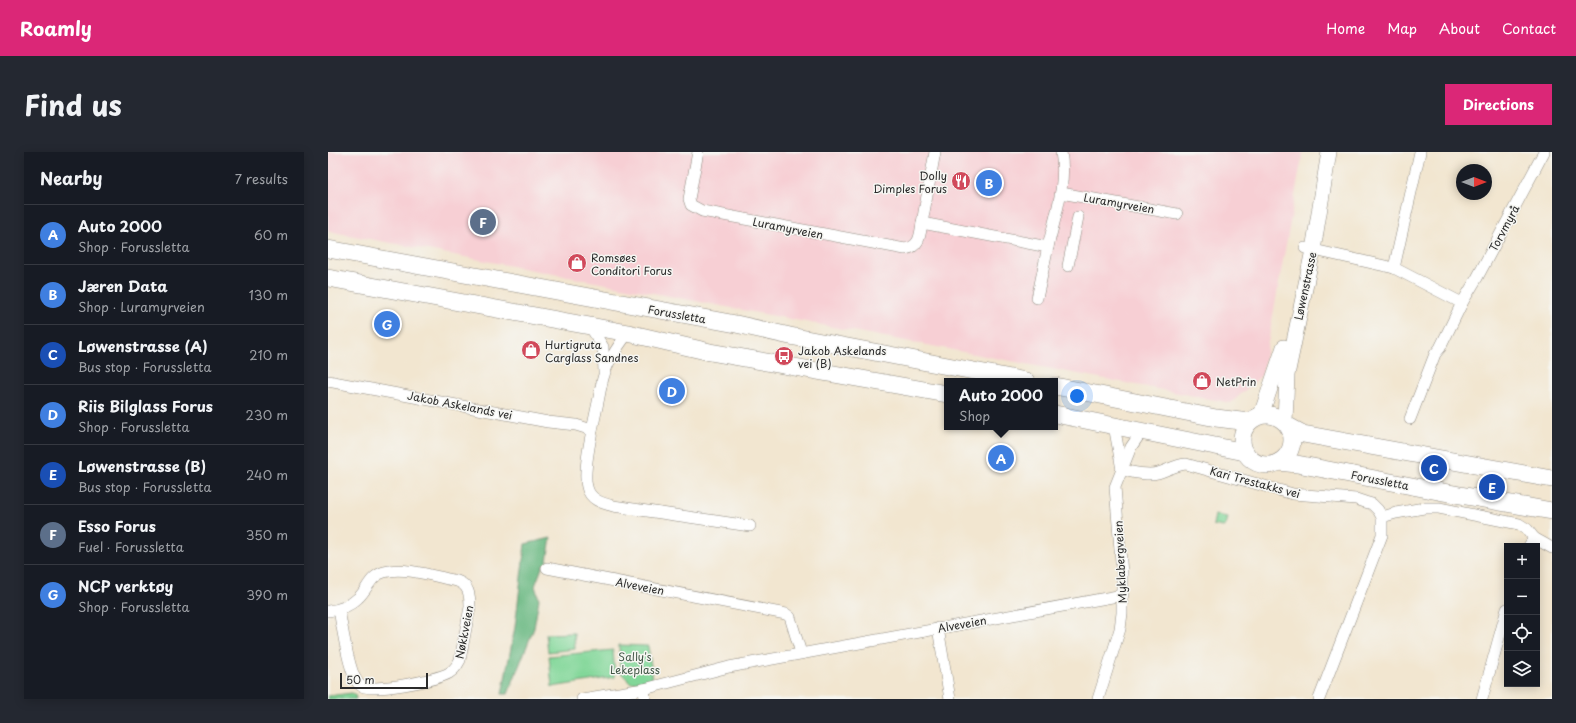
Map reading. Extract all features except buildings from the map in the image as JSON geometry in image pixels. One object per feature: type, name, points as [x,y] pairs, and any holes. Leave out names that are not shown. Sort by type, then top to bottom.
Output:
[{"type":"main road","name":"Løwenstrasse","points":[[1255,419],[1280,360],[1289,330],[1309,249],[1322,152]]},
{"type":"main road","name":"Løwenstrasse","points":[[1287,424],[1287,375],[1309,249],[1329,152]]},
{"type":"main road","name":"Forussletta","points":[[328,249],[736,324],[790,336],[1010,378]]},
{"type":"main road","points":[[328,278],[628,332],[710,352],[944,393]]},
{"type":"main road","points":[[1058,387],[1216,418],[1255,419],[1269,414],[1278,416],[1287,424],[1303,434],[1552,479]]},
{"type":"main road","points":[[1058,415],[1245,452]]},
{"type":"main road","points":[[1255,419],[1242,436],[1242,442],[1245,452],[1250,458],[1256,463],[1264,465],[1272,465],[1286,458],[1292,447],[1292,435],[1287,424]]},
{"type":"main road","name":"Forussletta","points":[[1279,462],[1297,464],[1552,511]]},
{"type":"street","name":"Luramyrveien","points":[[698,152],[689,199],[691,205],[702,211],[905,249],[916,246],[919,239],[935,152]]},
{"type":"street","points":[[1038,298],[1061,193],[1061,152]]},
{"type":"street","points":[[1394,268],[1420,152]]},
{"type":"street","name":"Torvmyrå","points":[[1410,419],[1435,354],[1443,342],[1462,303],[1477,278],[1544,152]]},
{"type":"street","name":"Luramyrveien","points":[[1061,193],[1177,214]]},
{"type":"street","points":[[1068,266],[1078,217]]},
{"type":"street","points":[[922,223],[1048,247]]},
{"type":"street","points":[[1309,249],[1394,268],[1462,303]]},
{"type":"street","points":[[590,326],[603,347],[604,374]]},
{"type":"street","points":[[628,332],[616,349],[604,374],[592,430],[586,478],[589,492],[598,502],[613,506],[750,526]]},
{"type":"street","name":"Jakob Askelands vei","points":[[328,381],[548,422],[576,425],[592,430]]},
{"type":"street","points":[[1114,425],[1122,470]]},
{"type":"street","name":"Myklabergveien","points":[[1098,699],[1120,629],[1123,595],[1115,487],[1132,447],[1142,431]]},
{"type":"street","name":"Kari Trestakks vei","points":[[1122,470],[1149,474],[1158,473],[1176,465],[1194,465],[1294,494],[1356,499],[1372,504],[1382,517]]},
{"type":"street","points":[[1319,699],[1382,535],[1382,517],[1424,508],[1439,508],[1519,524],[1527,529],[1531,542],[1552,548]]},
{"type":"street","name":"Alveveien","points":[[547,568],[786,614],[790,617],[801,653]]},
{"type":"street","name":"Nøkkveien","points":[[388,571],[414,572],[457,580],[466,586],[470,598],[470,606],[460,660],[453,670],[434,679],[376,689],[364,688],[356,680],[333,611],[359,597],[371,580],[378,574],[388,571]]},
{"type":"street","name":"Alveveien","points":[[582,699],[645,694],[728,667],[1123,595]]},
{"type":"street","points":[[1482,699],[1505,615]]},
{"type":"street","points":[[938,628],[950,699]]},
{"type":"shaded area","points":[[328,152],[1303,152],[1262,375],[1231,403],[328,231]]},
{"type":"green space","points":[[1215,515],[1228,517],[1226,525],[1223,527],[1213,525]]},
{"type":"green space","points":[[551,538],[547,561],[543,565],[535,586],[539,599],[534,628],[508,694],[502,694],[515,627],[525,544]]},
{"type":"green space","points":[[574,633],[575,649],[548,652],[546,634]]},
{"type":"green space","name":"Sally's Lekeplass","points":[[619,645],[648,646],[653,679],[631,683],[620,672]]},
{"type":"green space","points":[[613,650],[615,677],[552,687],[549,656]]},
{"type":"green space","points":[[352,693],[355,695],[356,699],[328,699],[328,696]]},
{"type":"place","name":"Dolly Dimples Forus","points":[[961,181]]},
{"type":"place","name":"Jæren Data","points":[[989,183]]},
{"type":"place","name":"Esso Forus","points":[[483,222]]},
{"type":"place","name":"Romsøes Conditori Forus","points":[[577,263]]},
{"type":"place","name":"NCP verktøy","points":[[387,324]]},
{"type":"place","name":"Hurtigruta Carglass Sandnes","points":[[531,350]]},
{"type":"place","name":"Jakob Askelands vei (B)","points":[[784,356]]},
{"type":"place","name":"NetPrin","points":[[1202,381]]},
{"type":"place","name":"Riis Bilglass Forus","points":[[672,391]]},
{"type":"place","name":"Auto 2000","points":[[1001,458]]},
{"type":"place","name":"Løwenstrasse (A)","points":[[1434,468]]},
{"type":"place","name":"Løwenstrasse (B)","points":[[1492,487]]}]
